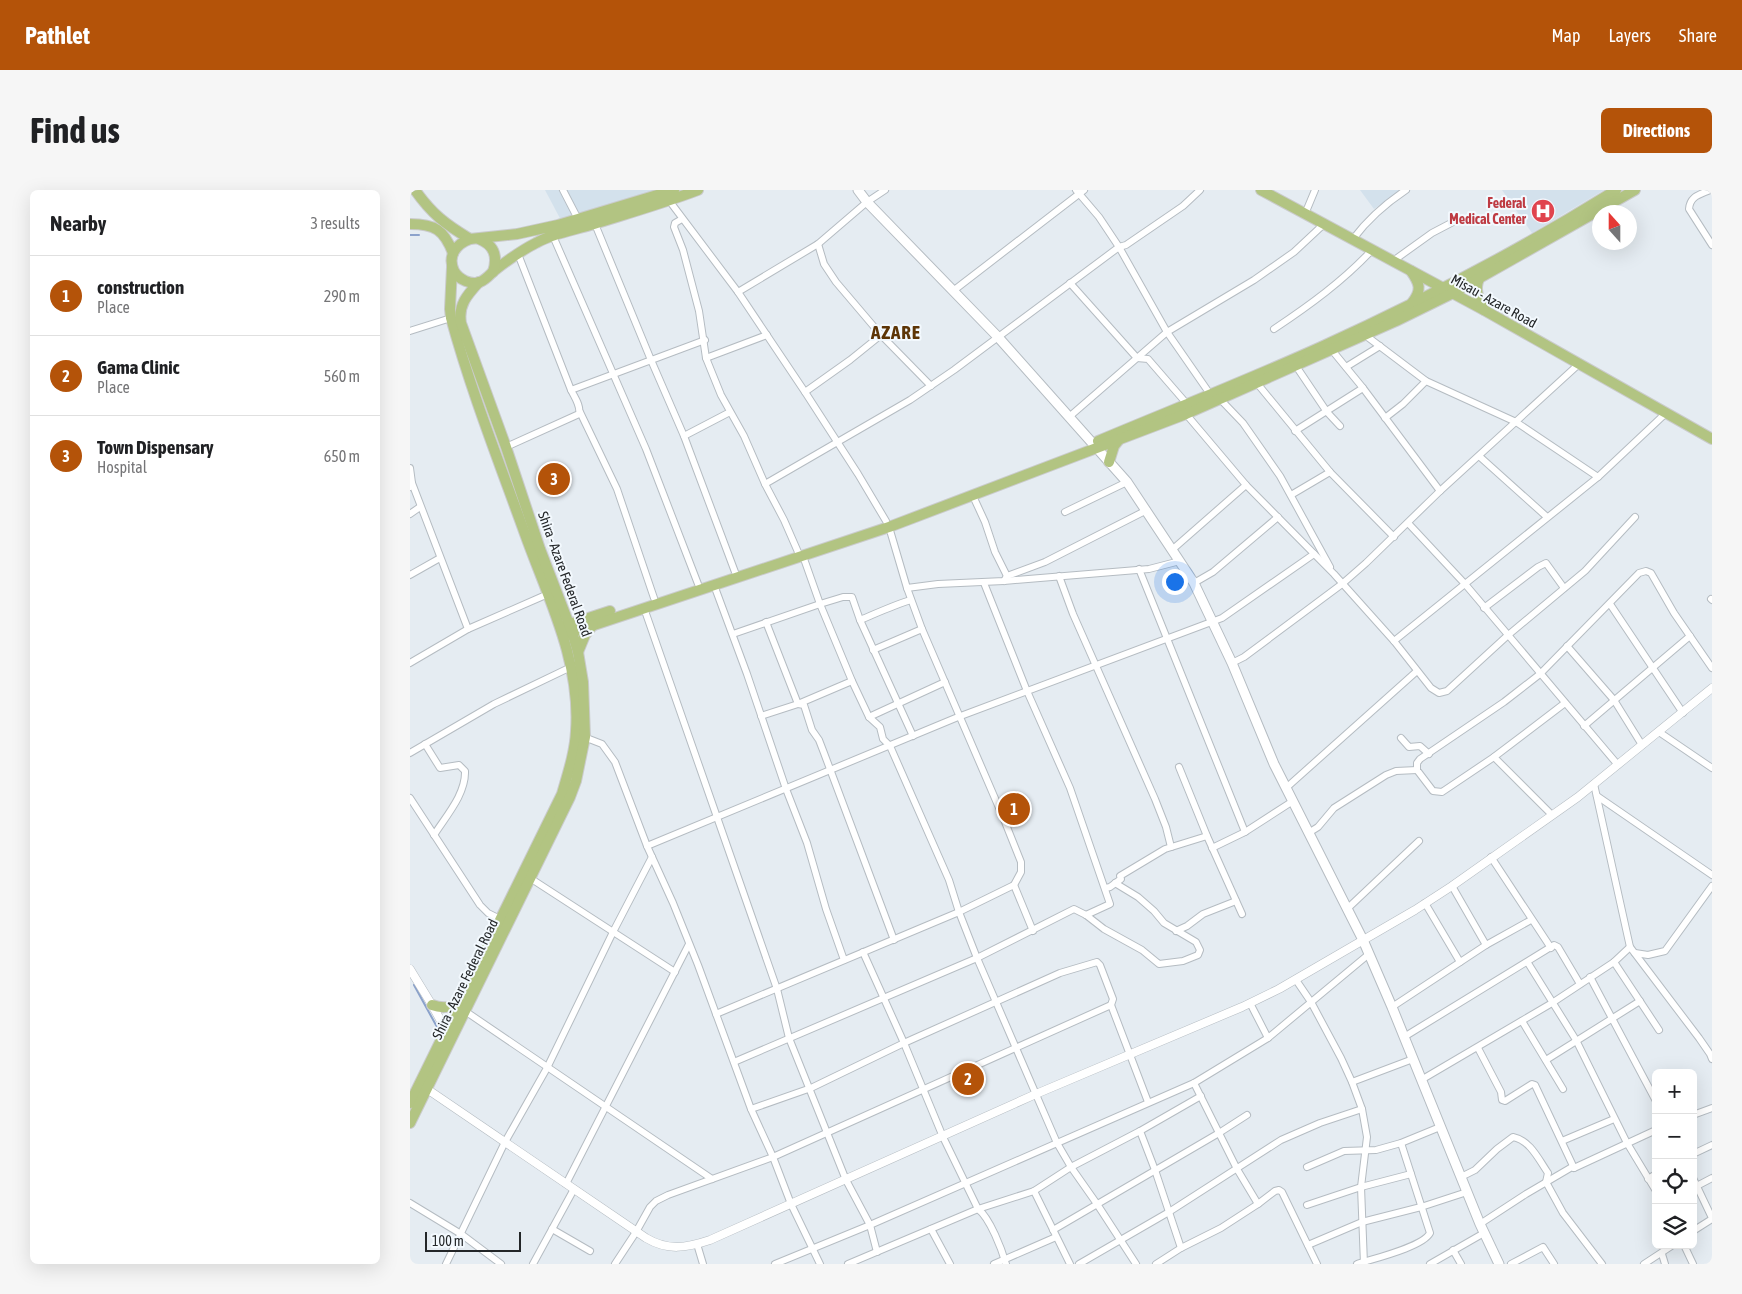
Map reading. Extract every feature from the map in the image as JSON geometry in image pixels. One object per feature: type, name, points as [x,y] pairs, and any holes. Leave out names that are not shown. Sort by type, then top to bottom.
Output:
[{"type":"main road","points":[[415,190],[434,214],[454,230],[486,242],[492,248],[496,255],[496,264],[493,272]]},
{"type":"main road","points":[[410,224],[439,229],[445,236],[453,253],[452,267],[456,274],[463,280],[479,282],[539,241],[595,224],[674,190]]},
{"type":"main road","points":[[453,253],[463,242],[474,239],[517,234],[665,195],[698,190]]},
{"type":"main road","points":[[858,190],[866,202],[998,337],[1127,482],[1194,583],[1232,663],[1274,764],[1363,940],[1482,1228],[1499,1264]]},
{"type":"main road","name":"Misau - Azare Road","points":[[1261,190],[1448,290],[1711,437]]},
{"type":"main road","points":[[562,606],[572,615],[592,621],[644,608],[973,496],[1186,409],[1220,399],[1365,334],[1448,290],[1616,190]]},
{"type":"main road","points":[[888,524],[1095,446],[1118,440],[1186,409],[1210,394],[1321,347],[1411,303],[1480,279],[1635,190]]},
{"type":"main road","name":"Shira - Azare Federal Road","points":[[410,1103],[446,1030],[463,1006],[530,878],[570,797],[576,781],[583,682],[578,652],[548,594],[484,404],[451,318],[452,267]]},
{"type":"main road","points":[[1411,271],[1419,292],[1411,303]]},
{"type":"main road","points":[[1480,279],[1477,283],[1477,295],[1484,310]]},
{"type":"main road","name":"Shira - Azare Federal Road","points":[[410,1123],[427,1089],[500,919],[562,794],[580,734],[567,629],[562,606],[540,549],[506,447],[484,404],[463,330],[460,314],[465,298],[479,282]]},
{"type":"main road","points":[[1109,462],[1118,440]]},
{"type":"main road","points":[[567,629],[654,598],[735,572],[800,554]]},
{"type":"main road","points":[[578,652],[592,621]]},
{"type":"main road","points":[[432,1005],[439,1008],[463,1006]]},
{"type":"street","points":[[563,190],[578,219]]},
{"type":"street","points":[[738,292],[818,244],[866,202],[885,190]]},
{"type":"street","points":[[765,484],[910,400],[1120,247],[1126,245],[1174,212],[1200,190]]},
{"type":"street","points":[[1305,214],[1315,190]]},
{"type":"street","points":[[1353,240],[1364,224],[1380,209],[1406,190]]},
{"type":"street","points":[[1710,190],[1693,197],[1689,209],[1712,245]]},
{"type":"street","points":[[953,291],[1080,191],[1120,247],[1167,332],[1210,394]]},
{"type":"street","points":[[665,195],[738,292],[838,443],[888,524],[907,588],[922,629],[1021,862],[1022,872],[1014,885],[960,912],[716,1014]]},
{"type":"street","points":[[682,219],[675,223],[674,227],[683,250],[699,311],[706,358],[721,395],[744,436],[765,484],[800,554],[852,681],[869,717],[880,727],[883,739],[890,746],[950,880],[977,958],[1057,1143],[1136,1264]]},
{"type":"street","points":[[1393,261],[1432,233],[1452,222]]},
{"type":"street","points":[[595,224],[684,436],[735,572]]},
{"type":"street","points":[[1069,417],[1167,332],[1270,269],[1294,252],[1324,224]]},
{"type":"street","points":[[553,236],[646,449],[698,584]]},
{"type":"street","points":[[818,244],[824,264],[836,282],[881,335],[930,386]]},
{"type":"street","points":[[1274,329],[1329,291],[1372,250]]},
{"type":"street","points":[[518,254],[571,390],[580,407],[580,412],[617,489],[654,598]]},
{"type":"street","points":[[1070,283],[1137,358],[1148,359],[1246,485],[1334,574],[1394,641],[1430,688],[1439,693],[1447,691],[1507,636],[1585,571],[1635,517]]},
{"type":"street","points":[[410,331],[451,318]]},
{"type":"street","points":[[1365,334],[1426,381],[1516,422],[1598,477]]},
{"type":"street","points":[[706,358],[767,335]]},
{"type":"street","points":[[805,392],[881,335]]},
{"type":"street","points":[[571,390],[704,340]]},
{"type":"street","points":[[1346,367],[1380,346]]},
{"type":"street","points":[[1331,350],[1363,388],[1440,491]]},
{"type":"street","points":[[1232,663],[1244,657],[1342,584],[1580,363]]},
{"type":"street","points":[[1296,366],[1327,412],[1340,426]]},
{"type":"street","points":[[1385,418],[1403,404],[1426,381]]},
{"type":"street","points":[[1256,382],[1330,472],[1394,536]]},
{"type":"street","points":[[1296,431],[1363,388]]},
{"type":"street","points":[[1220,399],[1243,423],[1280,476],[1334,574]]},
{"type":"street","points":[[506,447],[580,412]]},
{"type":"street","points":[[684,436],[730,412]]},
{"type":"street","points":[[1394,641],[1598,477],[1666,413]]},
{"type":"street","points":[[1479,456],[1547,517]]},
{"type":"street","points":[[410,468],[411,485],[468,629]]},
{"type":"street","points":[[1291,495],[1330,472]]},
{"type":"street","points":[[1065,512],[1127,482]]},
{"type":"street","points":[[1172,549],[1246,485]]},
{"type":"street","points":[[973,496],[985,522],[1006,579]]},
{"type":"street","points":[[410,514],[420,507]]},
{"type":"street","points":[[1006,579],[1045,562],[1147,510]]},
{"type":"street","points":[[1194,583],[1213,572],[1278,517]]},
{"type":"street","points":[[1408,523],[1465,584],[1618,765]]},
{"type":"street","points":[[647,846],[958,717],[1222,618],[1314,554]]},
{"type":"street","points":[[410,575],[440,558]]},
{"type":"street","points":[[907,588],[938,584],[984,583],[1006,579],[1139,570],[1180,561]]},
{"type":"street","points":[[1484,608],[1546,563],[1564,588]]},
{"type":"street","points":[[1139,570],[1245,832]]},
{"type":"street","points":[[1565,703],[1494,757],[1442,792],[1433,791],[1417,770],[1420,759],[1504,702],[1540,674],[1640,573],[1646,571],[1651,573],[1712,668]]},
{"type":"street","points":[[1059,576],[1073,614],[1158,806],[1171,846]]},
{"type":"street","points":[[984,583],[1027,691],[1070,788],[1106,888],[1110,904],[1086,915]]},
{"type":"street","points":[[714,585],[733,634],[786,789],[808,843],[826,909],[844,960]]},
{"type":"street","points":[[410,663],[468,629],[548,594]]},
{"type":"street","points":[[733,634],[820,604],[843,597],[852,597],[860,620],[913,736]]},
{"type":"street","points":[[860,620],[911,600]]},
{"type":"street","points":[[1610,604],[1683,713]]},
{"type":"street","points":[[644,608],[777,989],[789,1038],[811,1088],[846,1180],[870,1225],[877,1252]]},
{"type":"street","points":[[766,622],[798,704]]},
{"type":"street","points":[[874,650],[922,629]]},
{"type":"street","points":[[1584,726],[1690,636]]},
{"type":"street","points":[[1567,646],[1614,700],[1642,745]]},
{"type":"street","points":[[410,753],[494,704],[571,667]]},
{"type":"street","points":[[1286,788],[1417,671]]},
{"type":"street","points":[[761,716],[798,704],[852,681]]},
{"type":"street","points":[[869,717],[945,682]]},
{"type":"street","points":[[427,1089],[656,1244],[680,1248],[697,1244],[846,1180],[1036,1094],[1250,1003],[1296,980],[1452,886],[1594,784],[1712,688]]},
{"type":"street","points":[[798,704],[804,705],[812,730],[819,740],[829,771],[894,940]]},
{"type":"street","points":[[1659,732],[1712,768]]},
{"type":"street","points":[[580,734],[602,744],[612,755],[647,846],[689,944],[751,1109],[773,1157],[791,1204],[820,1264]]},
{"type":"street","points":[[1401,738],[1409,747],[1420,746],[1429,754]]},
{"type":"street","points":[[424,744],[440,768],[459,765],[465,771],[466,780],[462,790],[434,835]]},
{"type":"street","points":[[1494,757],[1552,815]]},
{"type":"street","points":[[1179,767],[1212,848],[1242,914]]},
{"type":"street","points":[[1310,832],[1318,827],[1334,808],[1386,775],[1396,771],[1417,770]]},
{"type":"street","points":[[1594,784],[1632,950],[1699,1038],[1712,1059]]},
{"type":"street","points":[[1597,796],[1712,875]]},
{"type":"street","points":[[410,798],[480,906],[500,919]]},
{"type":"street","points":[[1212,848],[1245,832],[1293,801]]},
{"type":"street","points":[[1106,888],[1121,879],[1120,876],[1151,856],[1171,846],[1207,836]]},
{"type":"street","points":[[1348,908],[1419,841]]},
{"type":"street","points":[[446,1264],[506,1142],[547,1068],[613,932],[652,857]]},
{"type":"street","points":[[1491,857],[1551,948]]},
{"type":"street","points":[[530,878],[674,972]]},
{"type":"street","points":[[734,1062],[977,958],[1074,909],[1086,915],[1104,929],[1142,950],[1160,964],[1183,962],[1198,956],[1200,950],[1196,942],[1164,923],[1138,897],[1115,883]]},
{"type":"street","points":[[1014,885],[1033,931]]},
{"type":"street","points":[[1452,886],[1486,945]]},
{"type":"street","points":[[1632,950],[1648,955],[1665,951],[1712,886]]},
{"type":"street","points":[[1176,931],[1187,926],[1203,914],[1236,901]]},
{"type":"street","points":[[1425,903],[1460,962]]},
{"type":"street","points":[[1392,1007],[1486,945],[1531,920]]},
{"type":"street","points":[[566,1184],[689,944]]},
{"type":"street","points":[[1404,1037],[1556,945],[1580,984]]},
{"type":"street","points":[[1421,1080],[1552,1003],[1632,950]]},
{"type":"street","points":[[863,952],[904,1043],[942,1137],[1006,1261]]},
{"type":"street","points":[[775,1264],[870,1225],[1194,1083],[1268,1038],[1369,954]]},
{"type":"street","points":[[751,1109],[811,1088],[904,1043],[1060,973],[1097,962],[1100,965],[1113,999],[1112,1005],[1148,1102]]},
{"type":"street","points":[[1528,962],[1576,1040],[1614,1119],[1652,1185]]},
{"type":"street","points":[[1614,962],[1659,1030]]},
{"type":"street","points":[[410,970],[413,980],[432,1005],[446,1030]]},
{"type":"street","points":[[1590,977],[1652,1094]]},
{"type":"street","points":[[1296,980],[1311,1002],[1352,1082],[1362,1109],[1368,1137],[1361,1187],[1361,1263],[1407,1248],[1428,1237],[1430,1233],[1400,1143]]},
{"type":"street","points":[[1546,1060],[1640,1001]]},
{"type":"street","points":[[1250,1003],[1268,1038]]},
{"type":"street","points":[[615,1264],[656,1200],[773,1157],[1112,1005]]},
{"type":"street","points":[[463,1006],[547,1068],[712,1179]]},
{"type":"street","points":[[1522,1021],[1563,1089]]},
{"type":"street","points":[[1478,1048],[1501,1092],[1502,1100],[1532,1084],[1535,1086],[1574,1168]]},
{"type":"street","points":[[1352,1082],[1413,1059]]},
{"type":"street","points":[[1194,1083],[1237,1169],[1258,1204]]},
{"type":"street","points":[[848,1264],[978,1209],[1034,1191],[1071,1167],[1202,1096]]},
{"type":"street","points":[[1696,1114],[1712,1108]]},
{"type":"street","points":[[1079,1264],[1169,1212],[1281,1140],[1320,1123],[1362,1109]]},
{"type":"street","points":[[1053,1230],[1247,1115]]},
{"type":"street","points":[[1562,1141],[1614,1119]]},
{"type":"street","points":[[1307,1167],[1344,1151],[1376,1150],[1400,1143],[1440,1127]]},
{"type":"street","points":[[1140,1131],[1181,1248]]},
{"type":"street","points":[[1430,1264],[1454,1250],[1546,1182],[1572,1167],[1574,1168],[1652,1132]]},
{"type":"street","points":[[1461,1177],[1475,1170],[1513,1136],[1516,1137],[1533,1150],[1548,1174],[1546,1182],[1563,1213],[1602,1264]]},
{"type":"street","points":[[1697,1152],[1712,1145]]},
{"type":"street","points":[[1306,1205],[1361,1187],[1411,1174]]},
{"type":"street","points":[[1648,1179],[1652,1176]]},
{"type":"street","points":[[1697,1186],[1712,1178]]},
{"type":"street","points":[[533,1264],[574,1189]]},
{"type":"street","points":[[1697,1189],[1712,1218],[1697,1228]]},
{"type":"street","points":[[1156,1264],[1181,1248],[1221,1228],[1279,1190],[1282,1192],[1317,1264]]},
{"type":"street","points":[[1034,1191],[1070,1264]]},
{"type":"street","points":[[1308,1245],[1362,1222],[1421,1207],[1467,1192]]},
{"type":"street","points":[[410,1203],[460,1234],[501,1264]]},
{"type":"street","points":[[552,1229],[590,1251]]},
{"type":"street","points":[[931,1229],[950,1264]]},
{"type":"street","points":[[994,1264],[1006,1261],[1056,1237]]},
{"type":"street","points":[[697,1244],[702,1264]]},
{"type":"street","points":[[1511,1264],[1543,1247],[1554,1264]]},
{"type":"street","points":[[1644,1264],[1668,1249]]},
{"type":"street","points":[[1686,1249],[1693,1264]]},
{"type":"street","points":[[1454,1250],[1461,1264]]},
{"type":"street","points":[[1662,1254],[1665,1264]]},
{"type":"shaded area","points":[[545,190],[673,190],[563,224]]},
{"type":"shaded area","points":[[1360,190],[1402,190],[1374,209]]},
{"type":"shaded area","name":"Federal Medical Center","points":[[1502,190],[1604,190],[1532,233]]},
{"type":"waterway","points":[[410,235],[419,235]]},
{"type":"waterway","points":[[414,985],[437,1027]]},
{"type":"place","name":"Federal Medical Center","points":[[1543,211]]},
{"type":"place","name":"Town Dispensary","points":[[554,479]]},
{"type":"place","name":"construction","points":[[1014,809]]},
{"type":"place","name":"Gama Clinic","points":[[968,1079]]},
{"type":"district","name":"AZARE","points":[[896,332]]}]
